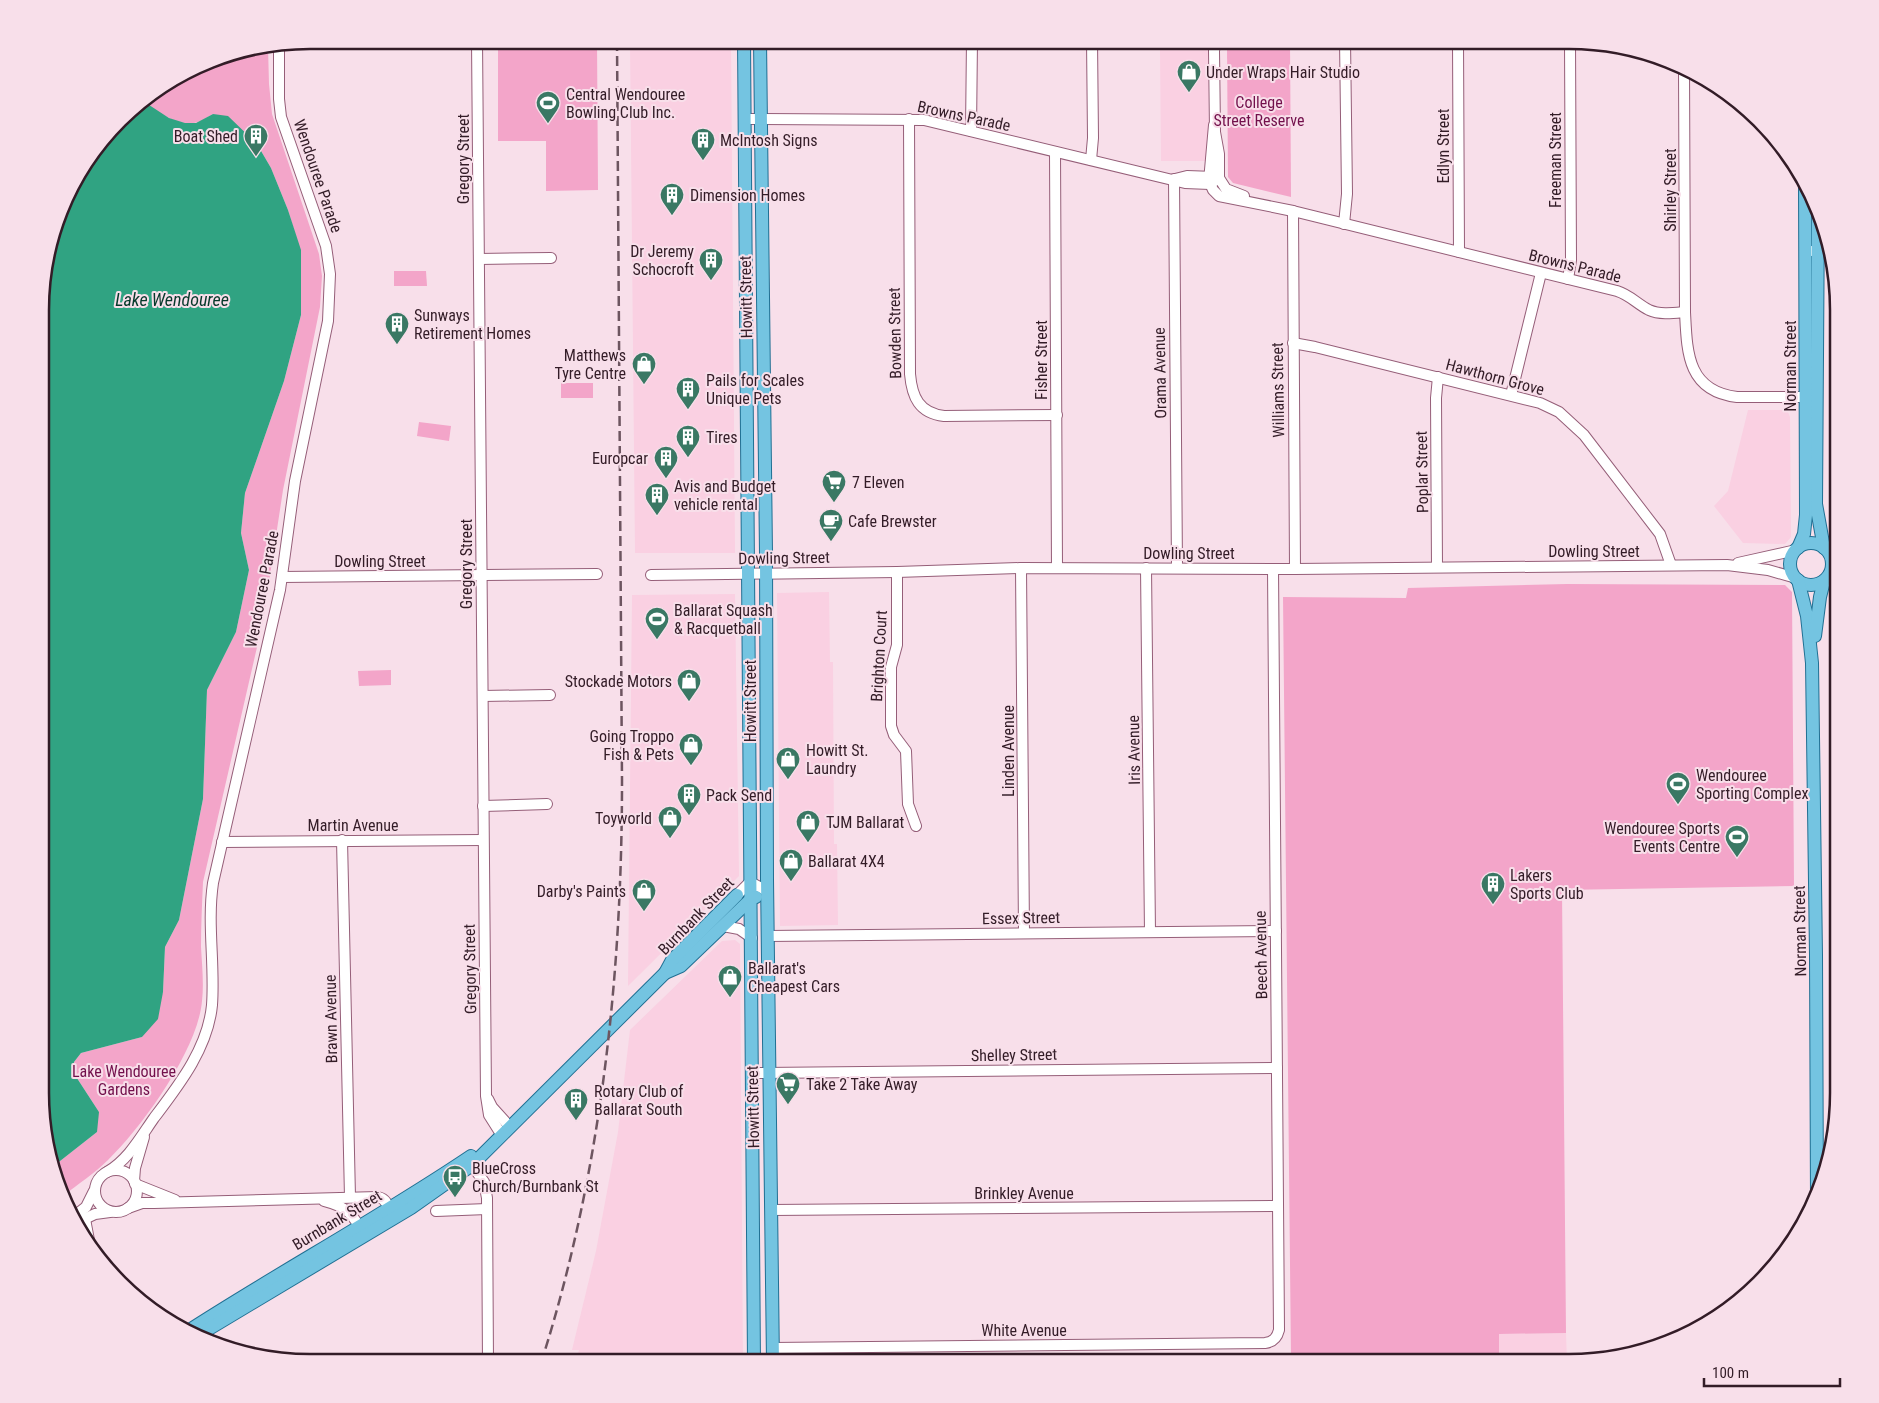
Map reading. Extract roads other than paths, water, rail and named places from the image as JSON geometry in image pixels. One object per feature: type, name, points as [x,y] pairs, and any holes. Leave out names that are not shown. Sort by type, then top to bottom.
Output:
[{"type":"main road","name":"Howitt Street","points":[[744,49],[754,1354]]},
{"type":"main road","name":"Howitt Street","points":[[760,49],[772,1354]]},
{"type":"main road","name":"Norman Street","points":[[1807,203],[1812,251],[1812,397],[1816,504],[1830,552]]},
{"type":"main road","name":"Norman Street","points":[[1812,251],[1816,225]]},
{"type":"main road","name":"Norman Street","points":[[1812,397],[1804,534],[1790,562],[1791,571],[1797,579],[1808,616],[1812,663],[1817,1174]]},
{"type":"main road","points":[[1797,549],[1809,544],[1817,544],[1830,552]]},
{"type":"main road","name":"Norman Street","points":[[1812,663],[1818,613],[1825,580],[1830,571]]},
{"type":"main road","points":[[1797,579],[1811,585],[1825,580]]},
{"type":"main road","points":[[750,775],[766,774]]},
{"type":"main road","name":"Burnbank Street","points":[[665,973],[681,966],[751,899],[767,891]]},
{"type":"main road","name":"Burnbank Street","points":[[204,1331],[362,1231],[389,1215],[432,1194],[472,1165],[505,1130],[665,973],[672,960],[737,895]]},
{"type":"main road","name":"Burnbank Street","points":[[389,1215],[505,1130]]},
{"type":"main road","name":"Burnbank Street","points":[[194,1327],[261,1284],[362,1231]]},
{"type":"street","name":"Gregory Street","points":[[477,49],[486,1106],[489,1115],[505,1130]]},
{"type":"street","points":[[972,49],[972,131]]},
{"type":"street","points":[[1091,160],[1093,138],[1092,49]]},
{"type":"street","points":[[1213,179],[1219,154],[1214,125],[1214,49]]},
{"type":"street","points":[[1344,224],[1347,194],[1345,49]]},
{"type":"street","name":"Edlyn Street","points":[[1458,49],[1459,252]]},
{"type":"street","name":"Freeman Street","points":[[1568,279],[1571,260],[1570,49]]},
{"type":"street","name":"Wendouree Parade","points":[[107,1172],[124,1160],[148,1127],[191,1065],[207,1030],[212,1000],[211,899],[222,842],[282,577],[295,480],[326,337],[330,291],[328,258],[322,232],[281,117],[279,51]]},
{"type":"street","name":"Shirley Street","points":[[1684,76],[1686,312]]},
{"type":"street","name":"Browns Parade","points":[[744,119],[929,120],[1055,152],[1174,179],[1187,176],[1213,179],[1215,192],[1222,197],[1268,205],[1623,293],[1647,309],[1655,312],[1686,312]]},
{"type":"street","name":"Bowden Street","points":[[909,119],[910,374],[911,388],[914,396],[930,412],[944,416],[1057,415]]},
{"type":"street","name":"Fisher Street","points":[[1055,152],[1057,568]]},
{"type":"street","name":"Orama Avenue","points":[[1174,179],[1177,568]]},
{"type":"street","name":"Williams Street","points":[[1293,211],[1295,569]]},
{"type":"street","points":[[1812,251],[1823,250]]},
{"type":"street","points":[[479,259],[550,258]]},
{"type":"street","points":[[1511,395],[1541,273]]},
{"type":"street","points":[[1686,312],[1688,357],[1697,375],[1711,388],[1738,398],[1812,397]]},
{"type":"street","name":"Hawthorn Grove","points":[[1293,343],[1511,395],[1553,408],[1576,426],[1660,534],[1671,565]]},
{"type":"street","name":"Poplar Street","points":[[1437,567],[1436,398],[1438,377]]},
{"type":"street","name":"Dowling Street","points":[[1727,565],[1797,549]]},
{"type":"street","name":"Dowling Street","points":[[650,576],[1021,568],[1295,569],[1727,565],[1775,572],[1797,579]]},
{"type":"street","name":"Linden Avenue","points":[[1021,568],[1024,933]]},
{"type":"street","name":"Iris Avenue","points":[[1146,568],[1150,932]]},
{"type":"street","name":"Beech Avenue","points":[[1273,569],[1279,1330],[1275,1340]]},
{"type":"street","name":"Brighton Court","points":[[897,572],[897,645],[891,664],[891,726],[894,735],[905,750],[908,804],[916,826]]},
{"type":"street","name":"Dowling Street","points":[[282,577],[597,574]]},
{"type":"street","points":[[1825,580],[1830,578]]},
{"type":"street","points":[[483,696],[550,696]]},
{"type":"street","points":[[483,806],[548,804]]},
{"type":"street","name":"Brawn Avenue","points":[[342,840],[350,1197]]},
{"type":"street","name":"Martin Avenue","points":[[222,842],[483,840]]},
{"type":"street","name":"Burnbank Street","points":[[737,895],[750,882],[767,891]]},
{"type":"street","points":[[723,926],[739,929],[752,938]]},
{"type":"street","name":"Essex Street","points":[[768,936],[1276,931]]},
{"type":"street","name":"Shelley Street","points":[[752,1073],[1277,1068]]},
{"type":"street","name":"Wendouree Parade","points":[[134,1182],[135,1168],[148,1127]]},
{"type":"street","points":[[472,1165],[484,1182],[487,1209],[488,1354]]},
{"type":"street","points":[[78,1213],[91,1200],[101,1176],[107,1172],[119,1171],[130,1176],[134,1182],[136,1197],[128,1208]]},
{"type":"street","points":[[134,1182],[160,1195],[186,1203]]},
{"type":"street","points":[[95,1189],[99,1204],[104,1209],[112,1212]]},
{"type":"street","points":[[82,1220],[95,1214],[123,1211],[142,1203],[316,1200],[350,1197],[379,1197],[386,1202],[389,1215]]},
{"type":"street","points":[[316,1200],[331,1203],[348,1210],[362,1231]]},
{"type":"street","name":"Brinkley Avenue","points":[[771,1210],[1278,1206]]},
{"type":"street","points":[[436,1210],[487,1209]]},
{"type":"street","name":"White Avenue","points":[[772,1348],[1265,1343],[1275,1340]]},
{"type":"water","name":"Lake Wendouree","points":[[149,105],[169,118],[185,123],[196,123],[213,114],[228,116],[257,144],[271,168],[288,210],[301,250],[301,315],[284,381],[245,493],[241,533],[249,570],[236,632],[207,690],[203,799],[179,920],[165,947],[163,992],[158,1019],[142,1037],[81,1053],[74,1062],[73,1072],[99,1112],[97,1132],[58,1162],[49,1110],[49,293],[58,242],[76,194],[103,151],[125,125]]},
{"type":"railway","points":[[544,1354],[562,1292],[593,1148],[604,1075],[618,928],[622,781],[617,49]]},
{"type":"place","name":"Under Wraps Hair Studio","points":[[1189,93]]},
{"type":"place","name":"Central Wendouree Bowling Club Inc.","points":[[548,124]]},
{"type":"place","name":"Boat Shed","points":[[256,157]]},
{"type":"place","name":"McIntosh Signs","points":[[703,161]]},
{"type":"place","name":"Dimension Homes","points":[[672,216]]},
{"type":"place","name":"Dr Jeremy Schocroft","points":[[711,281]]},
{"type":"place","name":"Sunways Retirement Homes","points":[[397,345]]},
{"type":"place","name":"Matthews Tyre Centre","points":[[644,385]]},
{"type":"place","name":"Pails for Scales Unique Pets","points":[[688,410]]},
{"type":"place","name":"Tires","points":[[688,458]]},
{"type":"place","name":"Europcar","points":[[666,479]]},
{"type":"place","name":"7 Eleven","points":[[834,503]]},
{"type":"place","name":"Avis and Budget vehicle rental","points":[[657,516]]},
{"type":"place","name":"Cafe Brewster","points":[[831,542]]},
{"type":"place","name":"Ballarat Squash & Racquetball","points":[[657,640]]},
{"type":"place","name":"Stockade Motors","points":[[689,702]]},
{"type":"place","name":"Going Troppo Fish & Pets","points":[[691,766]]},
{"type":"place","name":"Howitt St. Laundry","points":[[788,780]]},
{"type":"place","name":"Wendouree Sporting Complex","points":[[1678,805]]},
{"type":"place","name":"Pack Send","points":[[689,816]]},
{"type":"place","name":"Toyworld","points":[[670,839]]},
{"type":"place","name":"TJM Ballarat","points":[[808,843]]},
{"type":"place","name":"Wendouree Sports Events Centre","points":[[1737,858]]},
{"type":"place","name":"Ballarat 4X4","points":[[791,882]]},
{"type":"place","name":"Lakers Sports Club","points":[[1493,905]]},
{"type":"place","name":"Darby's Paints","points":[[644,912]]},
{"type":"place","name":"Ballarat's Cheapest Cars","points":[[730,998]]},
{"type":"place","name":"Take 2 Take Away","points":[[788,1105]]},
{"type":"place","name":"Rotary Club of Ballarat South","points":[[576,1121]]},
{"type":"place","name":"BlueCross Church/Burnbank St","points":[[455,1198]]},
{"type":"park label","name":"College Street Reserve","points":[[1259,111]]},
{"type":"park label","name":"Lake Wendouree Gardens","points":[[124,1080]]}]
